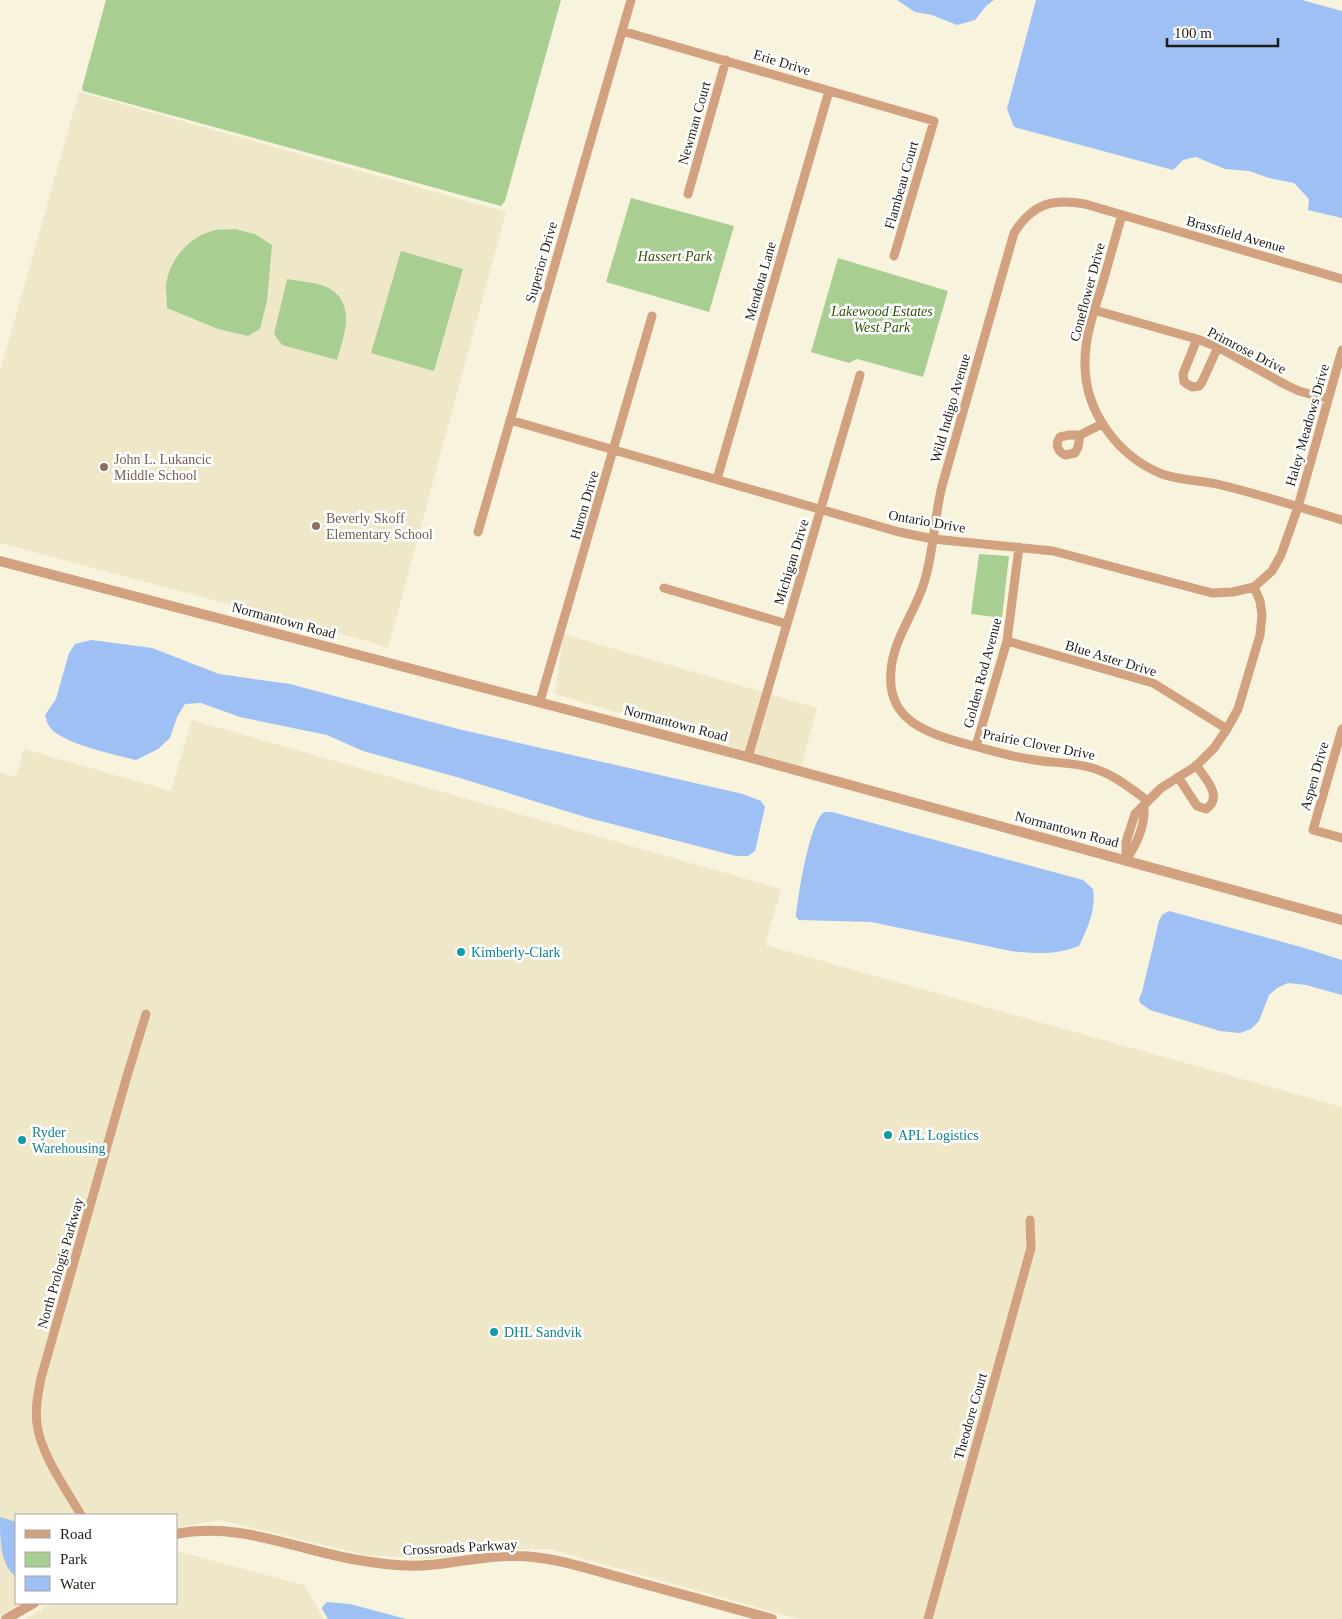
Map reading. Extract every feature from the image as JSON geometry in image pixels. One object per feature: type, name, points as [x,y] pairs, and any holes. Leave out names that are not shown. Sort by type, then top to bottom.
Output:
[{"type":"street","name":"Superior Drive","points":[[478,532],[631,0]]},
{"type":"street","name":"Erie Drive","points":[[622,31],[934,121]]},
{"type":"street","name":"Newman Court","points":[[688,194],[726,60]]},
{"type":"street","name":"Mendota Lane","points":[[717,479],[830,91]]},
{"type":"street","name":"Flambeau Court","points":[[894,256],[934,121]]},
{"type":"street","name":"Wild Indigo Avenue","points":[[898,707],[890,685],[894,653],[924,584],[942,486],[1014,233],[1022,220],[1030,213],[1038,207],[1053,202],[1077,203],[1122,215]]},
{"type":"street","name":"Brassfield Avenue","points":[[1122,215],[1342,279]]},
{"type":"street","name":"Coneflower Drive","points":[[1122,215],[1094,310],[1087,337],[1084,361],[1085,381],[1092,404],[1102,424],[1112,438],[1141,463],[1161,473],[1176,478],[1221,485],[1342,520]]},
{"type":"street","name":"Primrose Drive","points":[[1094,310],[1197,339],[1218,347],[1286,386],[1328,399]]},
{"type":"street","name":"Huron Drive","points":[[540,701],[652,316]]},
{"type":"street","points":[[1197,339],[1183,374],[1184,382],[1192,387],[1199,386],[1202,382],[1218,347]]},
{"type":"street","name":"Haley Meadows Drive","points":[[1298,507],[1342,350]]},
{"type":"street","name":"Michigan Drive","points":[[748,756],[822,510],[860,375]]},
{"type":"street","name":"Ontario Drive","points":[[510,420],[899,532],[933,539],[1053,551],[1212,593],[1233,592],[1254,586],[1272,571],[1282,555],[1298,507]]},
{"type":"street","points":[[1080,435],[1102,424]]},
{"type":"street","name":"Golden Rod Avenue","points":[[976,746],[1007,641],[1019,547]]},
{"type":"street","name":"Normantown Road","points":[[0,561],[748,756],[1342,920]]},
{"type":"street","points":[[1126,860],[1126,842],[1135,814],[1162,788],[1196,765],[1214,748],[1238,709],[1260,634],[1262,616],[1260,601],[1254,586]]},
{"type":"street","points":[[664,588],[787,624]]},
{"type":"street","name":"Blue Aster Drive","points":[[1007,641],[1153,684],[1227,729]]},
{"type":"street","name":"Prairie Clover Drive","points":[[898,707],[917,726],[933,734],[1030,760],[1088,766],[1104,771],[1117,778],[1146,804]]},
{"type":"street","name":"Aspen Drive","points":[[1342,729],[1314,830],[1342,838]]},
{"type":"street","points":[[1178,777],[1196,806],[1206,809],[1211,806],[1214,801],[1214,793],[1196,765]]},
{"type":"street","name":"North Prologis Parkway","points":[[80,1514],[44,1449],[37,1425],[37,1399],[41,1378],[146,1014]]},
{"type":"street","name":"Theodore Court","points":[[928,1619],[1031,1248],[1030,1220]]},
{"type":"street","name":"Crossroads Parkway","points":[[178,1534],[194,1530],[242,1532],[357,1560],[392,1564],[428,1566],[479,1558],[516,1556],[557,1560],[745,1616],[772,1619]]},
{"type":"street","points":[[6,1619],[32,1604]]},
{"type":"shaded area","points":[[79,92],[506,212],[388,648],[0,543],[0,372]]},
{"type":"shaded area","points":[[563,634],[817,708],[801,767],[555,694]]},
{"type":"shaded area","points":[[192,720],[781,889],[765,945],[1342,1107],[1342,1619],[799,1619],[549,1549],[492,1550],[431,1559],[366,1555],[220,1520],[178,1528],[178,1514],[15,1514],[15,1604],[20,1604],[0,1616],[0,772],[16,777],[24,749],[171,791]]},
{"type":"shaded area","points":[[178,1552],[304,1585],[324,1619],[25,1619],[51,1604],[178,1604]]},
{"type":"green space","points":[[106,0],[561,0],[505,201],[501,206],[83,91],[82,88]]},
{"type":"green space","name":"Hassert Park","points":[[631,198],[734,226],[709,312],[606,282]]},
{"type":"green space","points":[[235,229],[255,234],[272,245],[267,301],[260,329],[248,336],[218,329],[167,308],[167,278],[175,259],[197,237],[216,230]]},
{"type":"green space","points":[[401,251],[463,269],[434,371],[371,353]]},
{"type":"green space","name":"Lakewood Estates West Park","points":[[838,258],[948,291],[923,377],[857,359],[849,363],[811,352]]},
{"type":"green space","points":[[287,279],[322,285],[333,291],[341,299],[345,308],[346,318],[337,360],[282,345],[274,334]]},
{"type":"green space","points":[[979,554],[1009,556],[1002,618],[971,614]]},
{"type":"water","points":[[897,0],[994,0],[986,6],[975,20],[957,25],[932,15],[915,12]]},
{"type":"water","points":[[1036,0],[1302,0],[1342,11],[1342,218],[1308,210],[1309,199],[1294,183],[1269,178],[1249,171],[1225,169],[1196,157],[1183,160],[1173,170],[1014,127],[1007,109]]},
{"type":"water","points":[[91,640],[152,648],[219,674],[290,684],[458,729],[743,794],[761,801],[765,807],[755,851],[748,856],[736,856],[585,817],[460,778],[363,751],[327,735],[240,717],[201,703],[185,704],[177,717],[170,738],[158,749],[136,760],[89,748],[64,738],[55,732],[48,725],[45,715],[56,699],[69,653],[75,644]]},
{"type":"water","points":[[824,812],[832,812],[1083,880],[1093,889],[1094,897],[1088,925],[1079,946],[1054,952],[1020,952],[871,922],[799,920],[796,917],[805,861],[814,830]]},
{"type":"water","points":[[1169,911],[1342,960],[1342,995],[1306,985],[1288,983],[1277,988],[1269,995],[1259,1021],[1251,1029],[1240,1033],[1220,1031],[1150,1010],[1140,1003],[1139,999],[1159,921],[1162,915]]},
{"type":"water","points":[[0,1517],[15,1522],[15,1575],[7,1566],[1,1542]]},
{"type":"water","points":[[327,1602],[350,1604],[406,1619],[328,1619],[322,1609]]},
{"type":"place","name":"John L. Lukancic Middle School","points":[[104,467]]},
{"type":"place","name":"Beverly Skoff Elementary School","points":[[316,526]]},
{"type":"place","name":"Kimberly-Clark","points":[[461,952]]},
{"type":"place","name":"APL Logistics","points":[[888,1135]]},
{"type":"place","name":"Ryder Warehousing","points":[[22,1140]]},
{"type":"place","name":"DHL Sandvik","points":[[494,1332]]}]
